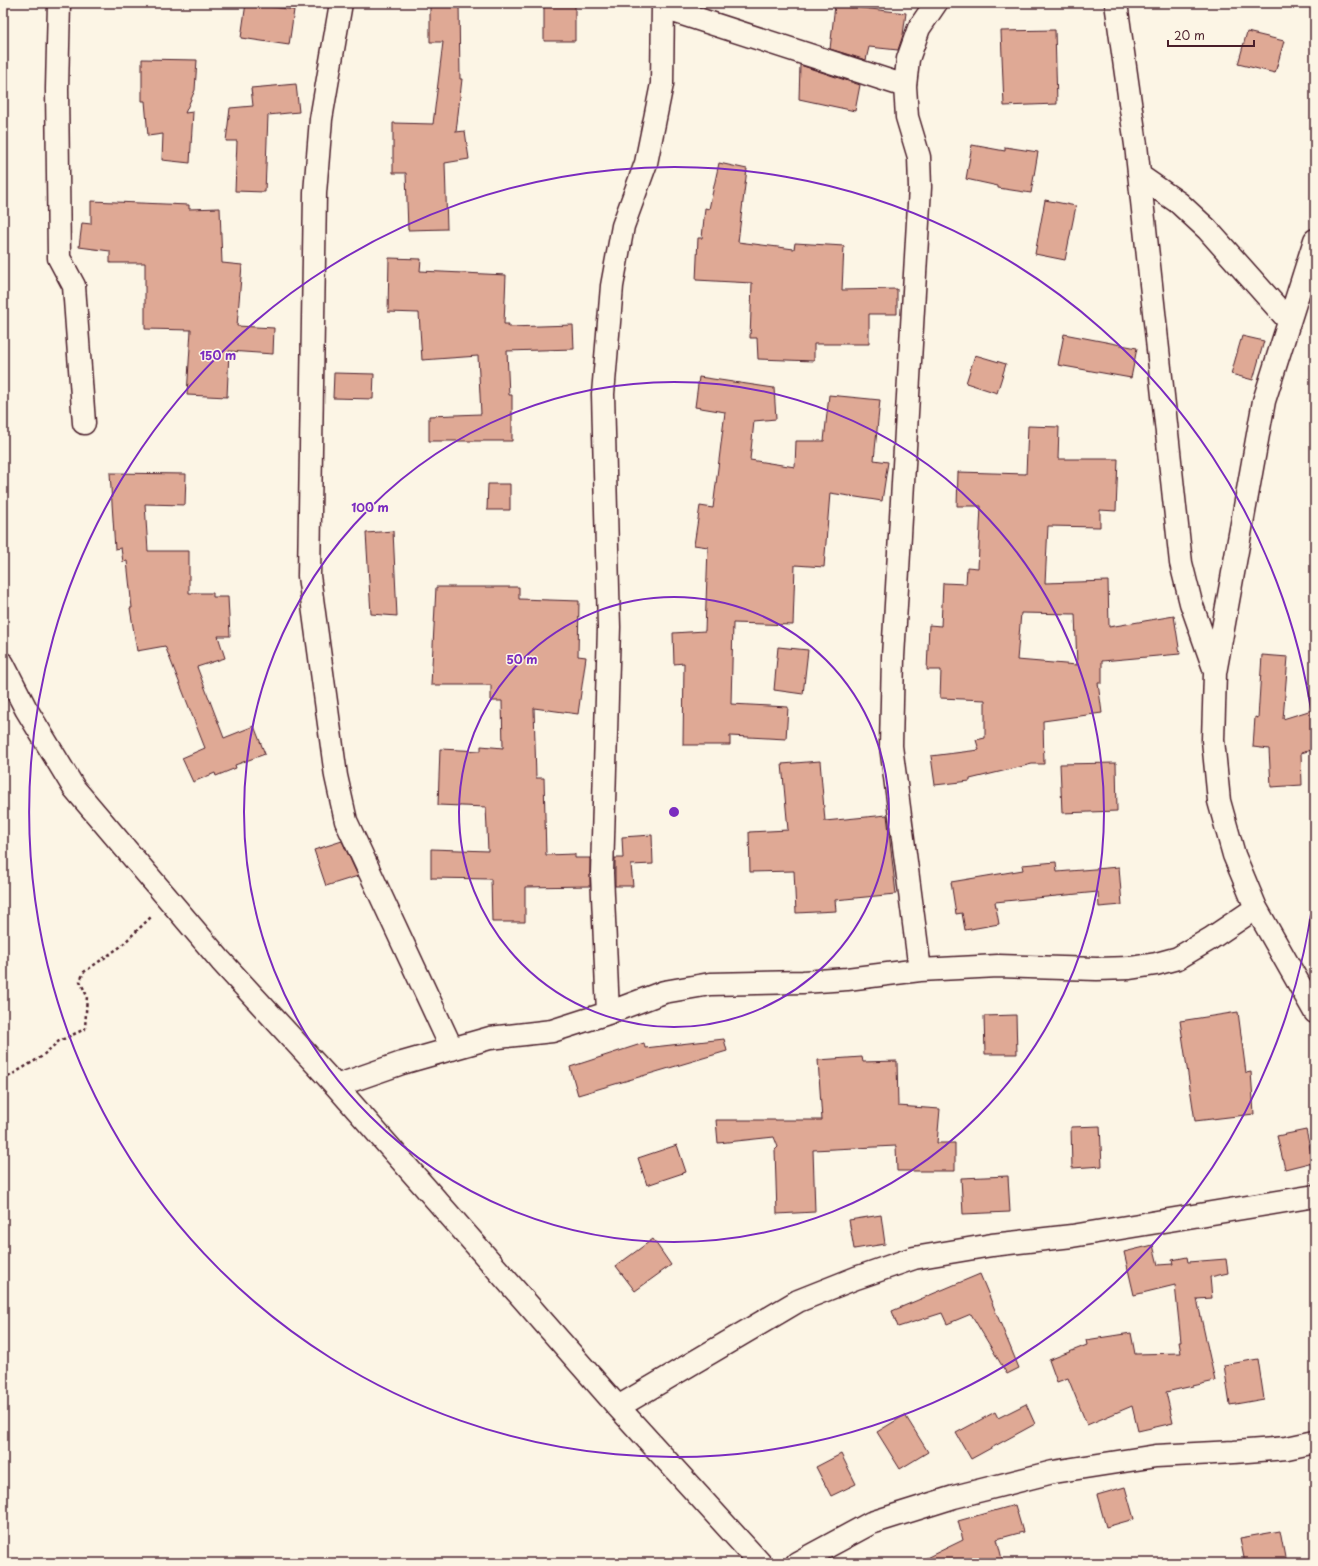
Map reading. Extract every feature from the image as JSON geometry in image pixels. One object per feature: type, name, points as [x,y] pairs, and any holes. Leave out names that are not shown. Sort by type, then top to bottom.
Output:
[{"type":"street","points":[[59,3],[57,96],[59,258],[74,286],[84,423]]},
{"type":"street","points":[[341,3],[321,118],[315,193],[309,576],[336,776],[346,821],[452,1049]]},
{"type":"street","points":[[920,970],[892,746],[893,657],[920,187],[919,157],[907,117],[904,86],[908,58],[919,28],[936,3]]},
{"type":"street","points":[[1116,3],[1122,34],[1140,176],[1181,563],[1191,603],[1215,673]]},
{"type":"street","points":[[608,1013],[602,872],[609,627],[603,394],[612,286],[623,226],[646,163],[662,84],[664,6],[904,86]]},
{"type":"street","points":[[1140,176],[1178,203],[1207,229],[1289,321]]},
{"type":"street","points":[[1315,240],[1264,401],[1215,673],[1213,740],[1219,801],[1234,855],[1256,908],[1315,1012]]},
{"type":"street","points":[[3,664],[26,709],[74,788],[221,961],[336,1086],[618,1407],[760,1563]]},
{"type":"street","points":[[336,1086],[402,1063],[490,1038],[552,1031],[608,1013],[664,992],[710,984],[803,982],[847,979],[920,970],[998,966],[1097,969],[1130,968],[1156,964],[1178,958],[1210,939],[1256,908]]},
{"type":"street","points":[[618,1407],[798,1301],[914,1258],[992,1245],[1072,1236],[1315,1196]]},
{"type":"street","points":[[797,1563],[871,1523],[954,1497],[1053,1472],[1156,1456],[1287,1448],[1315,1442]]},
{"type":"path","points":[[3,1080],[40,1057],[59,1041],[85,1029],[87,996],[80,981],[84,972],[120,947],[170,900]]},
{"type":"building","points":[[246,3],[294,10],[289,45],[241,38]]},
{"type":"building","points":[[430,3],[459,3],[460,79],[462,79],[456,132],[465,131],[469,159],[445,163],[447,229],[408,230],[406,173],[393,173],[393,123],[433,124],[443,42],[430,42]]},
{"type":"building","points":[[544,3],[575,3],[575,41],[544,41]]},
{"type":"building","points":[[835,5],[906,13],[903,35],[898,50],[869,47],[866,60],[830,49]]},
{"type":"building","points":[[1055,30],[1057,104],[1004,106],[1001,31]]},
{"type":"building","points":[[1247,32],[1284,41],[1275,73],[1238,64]]},
{"type":"building","points":[[142,59],[197,60],[195,90],[185,113],[193,112],[190,163],[162,160],[163,134],[148,136],[145,101],[142,101]]},
{"type":"building","points":[[800,65],[860,85],[855,111],[799,99]]},
{"type":"building","points":[[296,84],[299,112],[268,115],[265,192],[235,191],[237,141],[226,141],[230,108],[253,106],[251,88]]},
{"type":"building","points":[[972,145],[1005,151],[1005,147],[1038,152],[1031,193],[998,188],[998,186],[966,179]]},
{"type":"building","points":[[719,163],[747,169],[738,242],[794,249],[795,243],[844,246],[842,290],[897,289],[897,314],[869,314],[869,344],[814,344],[814,361],[758,359],[757,338],[750,338],[752,283],[696,280],[698,238],[702,238],[705,208],[709,209]]},
{"type":"building","points":[[1045,200],[1076,206],[1065,260],[1035,254]]},
{"type":"building","points":[[91,201],[189,205],[189,209],[220,208],[222,263],[242,265],[237,326],[274,328],[273,354],[229,351],[227,397],[187,395],[191,330],[145,329],[145,263],[110,263],[110,251],[79,247],[82,223],[91,224]]},
{"type":"building","points":[[389,258],[421,259],[420,271],[506,275],[504,324],[509,324],[508,327],[573,325],[574,349],[507,351],[509,395],[512,395],[512,441],[429,441],[429,416],[481,414],[478,356],[422,360],[419,313],[388,312]]},
{"type":"building","points":[[1064,334],[1137,348],[1131,378],[1058,365]]},
{"type":"building","points":[[1242,336],[1264,341],[1253,380],[1231,374]]},
{"type":"building","points":[[975,355],[1006,364],[997,393],[966,383]]},
{"type":"building","points":[[334,373],[374,374],[373,399],[333,398]]},
{"type":"building","points":[[699,377],[774,388],[776,419],[754,421],[750,460],[795,467],[796,441],[824,441],[829,395],[880,400],[874,460],[888,462],[882,501],[830,493],[824,567],[795,565],[793,625],[733,623],[731,704],[788,707],[786,739],[730,736],[730,745],[683,745],[684,663],[674,664],[673,633],[705,631],[708,547],[694,545],[700,506],[713,508],[725,412],[695,407]]},
{"type":"building","points":[[1028,426],[1059,427],[1058,459],[1118,459],[1116,511],[1100,510],[1100,527],[1048,526],[1045,583],[1108,581],[1109,627],[1174,616],[1180,654],[1102,661],[1102,683],[1098,683],[1102,713],[1043,721],[1044,764],[1032,764],[970,779],[970,781],[935,785],[931,756],[979,750],[976,740],[985,738],[985,700],[940,698],[941,670],[927,670],[929,625],[941,626],[943,583],[966,584],[967,567],[978,568],[981,506],[957,506],[958,472],[1026,474]],"holes":[[[1021,613],[1075,614],[1077,665],[1017,660]]]},
{"type":"building","points":[[110,473],[186,474],[185,505],[145,504],[148,551],[189,551],[189,593],[213,593],[213,597],[228,597],[230,636],[218,636],[225,658],[197,667],[224,738],[254,726],[265,754],[235,765],[236,768],[216,776],[215,773],[193,782],[182,758],[205,748],[165,646],[137,651],[130,608],[132,608],[127,561],[123,562],[121,548],[115,549]]},
{"type":"building","points":[[488,484],[510,484],[510,510],[487,510]]},
{"type":"building","points":[[393,531],[397,616],[371,614],[366,533]]},
{"type":"building","points":[[436,587],[519,587],[519,599],[579,601],[578,656],[586,657],[578,714],[534,708],[536,778],[544,778],[546,855],[575,854],[575,858],[590,858],[590,886],[525,887],[525,922],[492,922],[491,879],[431,878],[431,849],[488,851],[486,807],[438,805],[440,749],[481,751],[481,746],[503,748],[502,701],[491,701],[491,685],[431,685]]},
{"type":"building","points":[[778,647],[808,650],[803,694],[774,690]]},
{"type":"building","points":[[1262,655],[1288,657],[1283,719],[1315,709],[1315,749],[1301,753],[1302,785],[1271,787],[1269,749],[1253,747],[1255,717],[1258,718]]},
{"type":"building","points":[[820,761],[825,821],[887,815],[896,894],[835,900],[836,911],[796,913],[794,871],[750,872],[749,832],[788,830],[782,764]]},
{"type":"building","points":[[1116,763],[1117,811],[1062,813],[1060,764]]},
{"type":"building","points":[[652,835],[653,864],[631,865],[633,886],[615,886],[615,858],[623,858],[622,837]]},
{"type":"building","points":[[342,841],[358,876],[326,886],[314,850]]},
{"type":"building","points":[[1056,862],[1057,872],[1119,867],[1122,905],[1099,907],[1098,892],[995,902],[999,924],[965,930],[962,913],[956,914],[951,882],[1023,870],[1022,865]]},
{"type":"building","points":[[1238,1012],[1246,1073],[1251,1072],[1254,1114],[1195,1121],[1180,1021]]},
{"type":"building","points":[[1016,1015],[1017,1054],[985,1054],[984,1016]]},
{"type":"building","points":[[724,1039],[727,1051],[578,1095],[570,1067],[644,1043],[645,1048]]},
{"type":"building","points":[[862,1057],[863,1062],[897,1061],[898,1106],[940,1109],[937,1143],[955,1143],[955,1171],[897,1171],[896,1146],[813,1150],[815,1212],[777,1214],[775,1150],[778,1147],[774,1137],[718,1143],[716,1120],[822,1120],[818,1060]]},
{"type":"building","points":[[1100,1126],[1102,1166],[1072,1168],[1071,1127]]},
{"type":"building","points":[[1306,1130],[1313,1162],[1285,1169],[1277,1136]]},
{"type":"building","points":[[677,1145],[686,1172],[647,1185],[638,1158]]},
{"type":"building","points":[[1008,1176],[1010,1212],[963,1214],[961,1178]]},
{"type":"building","points":[[881,1215],[885,1244],[854,1249],[849,1220]]},
{"type":"building","points":[[653,1239],[671,1265],[635,1291],[616,1266]]},
{"type":"building","points":[[1153,1245],[1158,1265],[1173,1264],[1172,1260],[1187,1257],[1188,1262],[1226,1259],[1228,1273],[1210,1277],[1212,1298],[1197,1299],[1215,1381],[1166,1392],[1173,1423],[1138,1431],[1132,1406],[1087,1425],[1068,1378],[1057,1382],[1049,1360],[1087,1345],[1086,1340],[1131,1333],[1135,1354],[1181,1353],[1175,1285],[1134,1295],[1124,1252]]},
{"type":"building","points":[[980,1274],[1019,1368],[1007,1374],[971,1314],[947,1324],[942,1313],[898,1327],[892,1311]]},
{"type":"building","points":[[1258,1359],[1264,1399],[1230,1405],[1224,1365]]},
{"type":"building","points":[[1026,1404],[1035,1424],[971,1459],[956,1433],[995,1412],[998,1418]]},
{"type":"building","points":[[905,1415],[928,1452],[900,1469],[877,1432]]},
{"type":"building","points":[[841,1454],[856,1484],[831,1496],[816,1467]]},
{"type":"building","points":[[1125,1487],[1134,1519],[1106,1527],[1097,1495]]},
{"type":"building","points":[[1015,1505],[1023,1532],[997,1539],[1003,1563],[916,1563],[963,1540],[958,1521]]},
{"type":"building","points":[[1280,1531],[1286,1563],[1245,1563],[1240,1538]]}]
